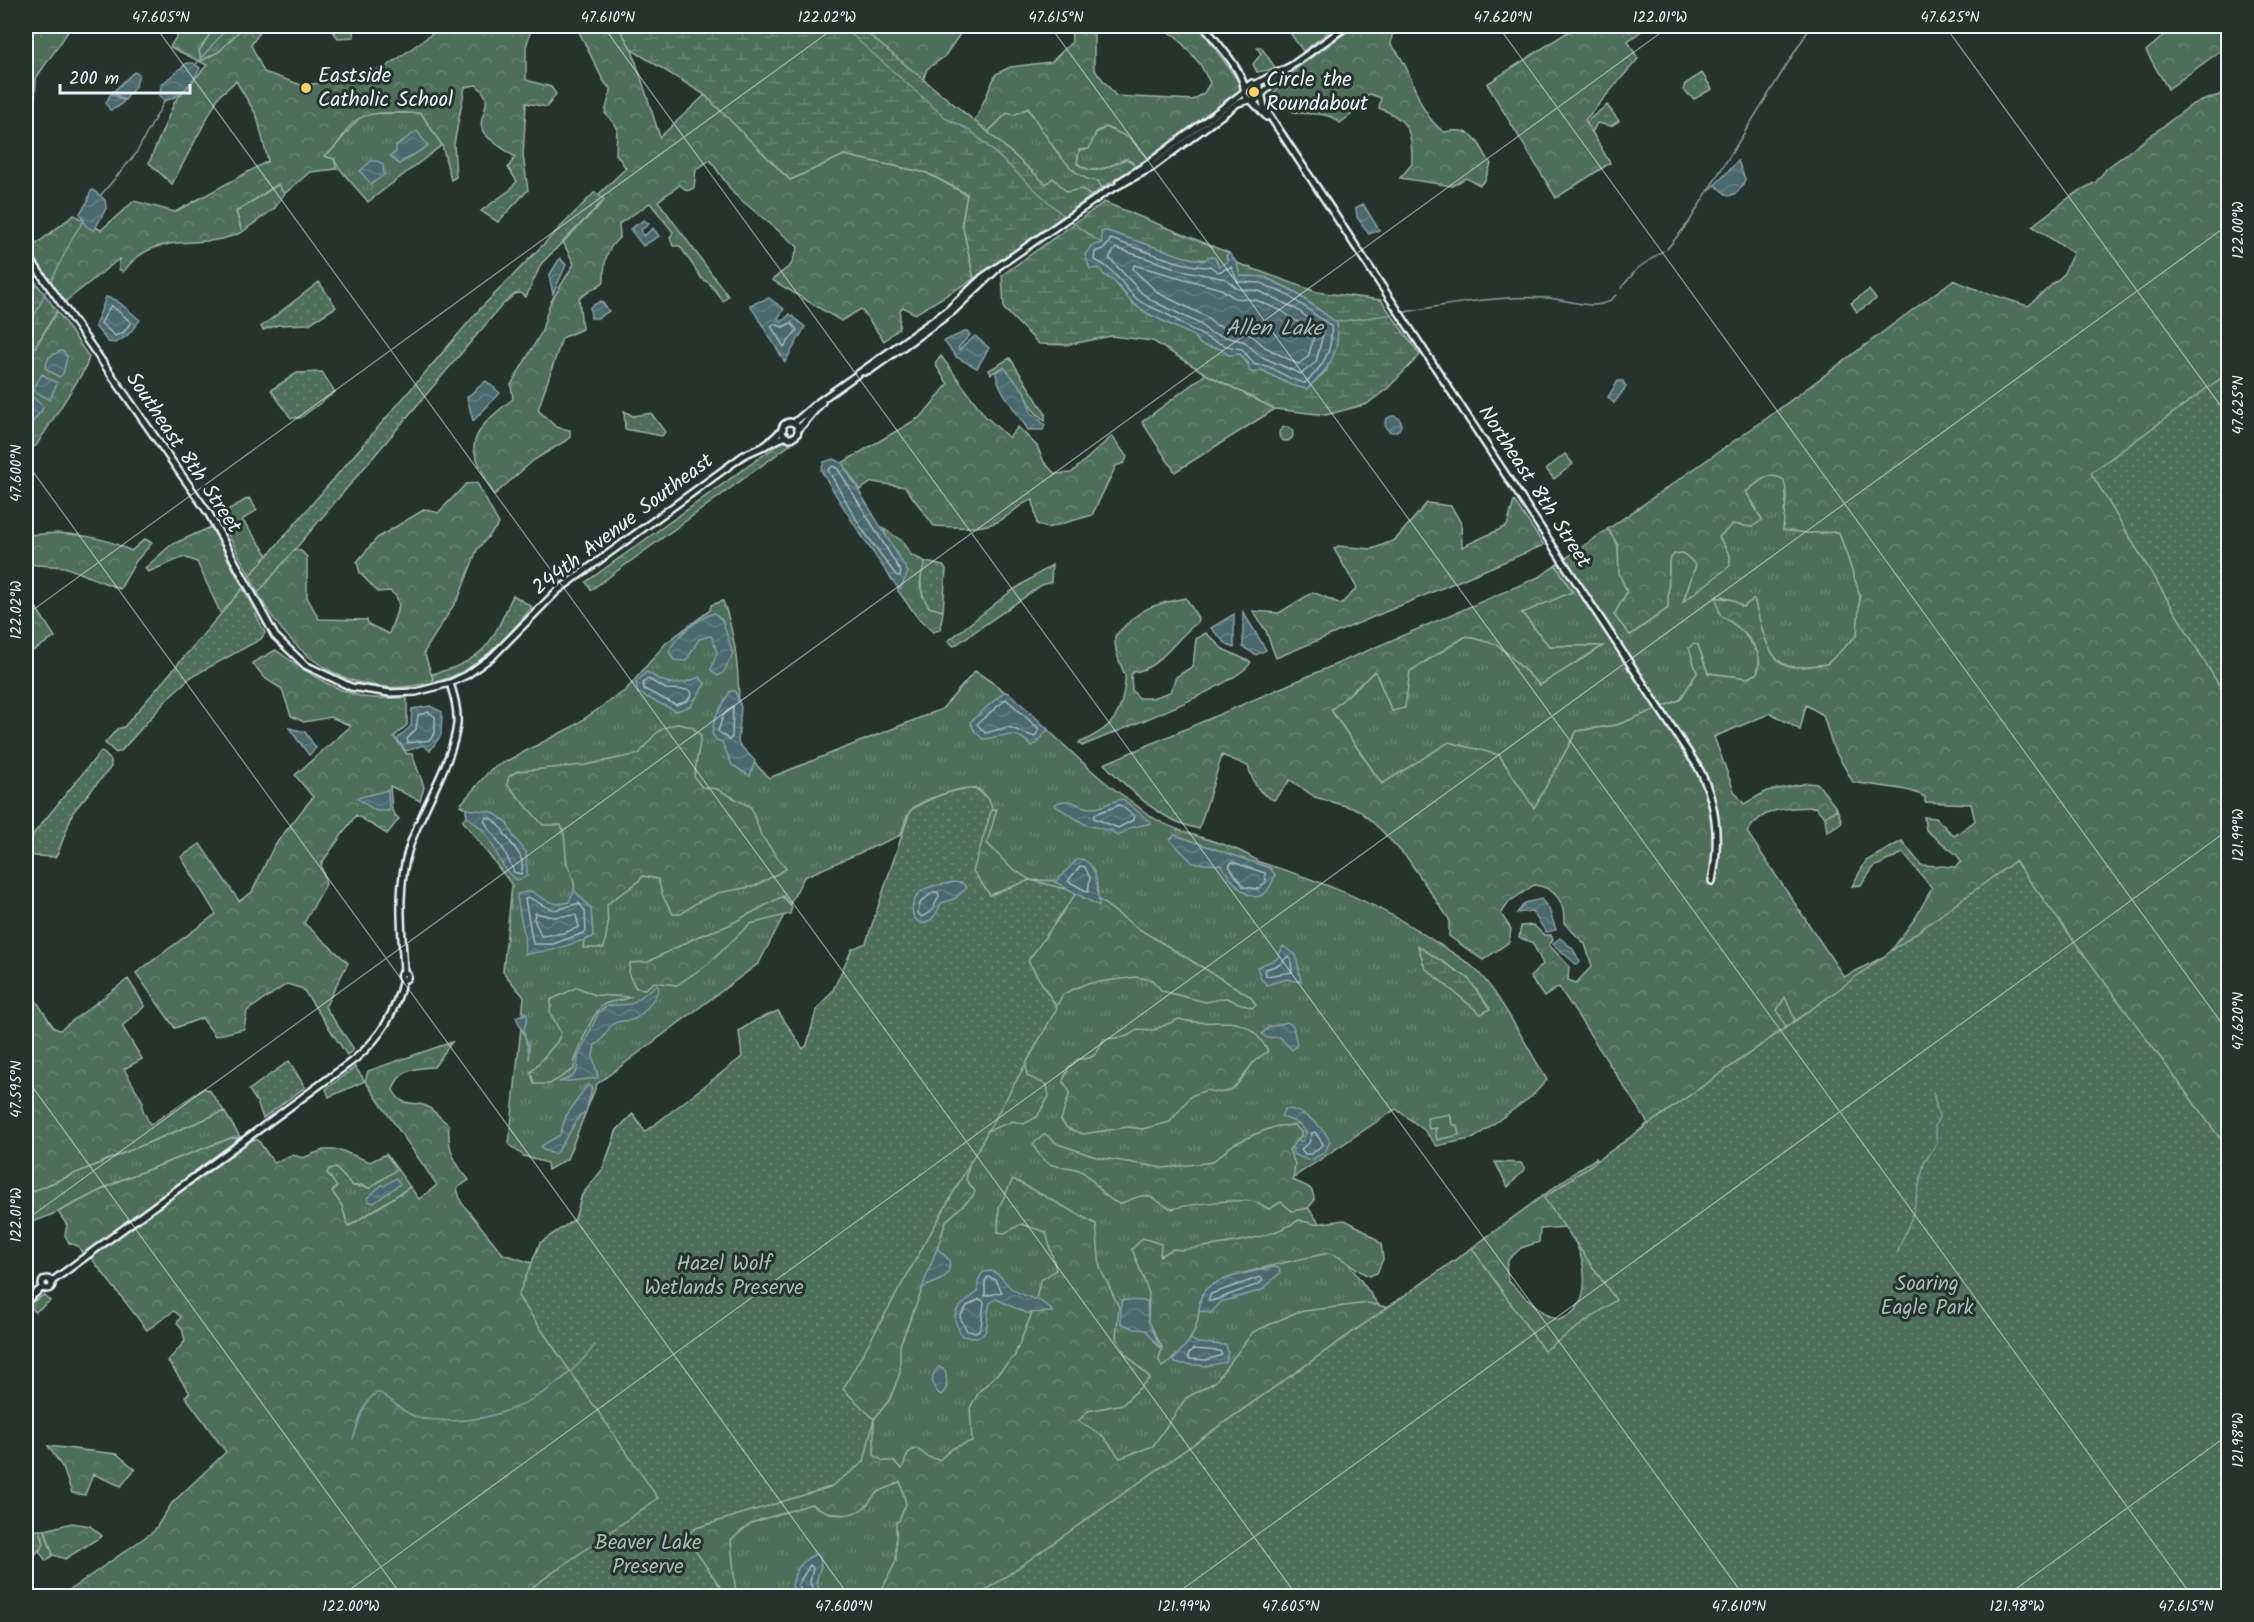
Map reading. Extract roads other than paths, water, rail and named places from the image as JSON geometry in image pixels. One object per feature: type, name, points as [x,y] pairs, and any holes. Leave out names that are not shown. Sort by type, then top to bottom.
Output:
[{"type":"street","points":[[1204,26],[1244,82],[1244,91]]},
{"type":"street","points":[[1140,172],[1244,91],[1249,84],[1255,84],[1291,66],[1347,26]]},
{"type":"street","points":[[1234,66],[1255,84]]},
{"type":"street","points":[[822,402],[795,436],[786,436],[783,429],[788,422],[794,423],[822,402],[960,302],[983,277],[1238,103],[1250,101],[1262,95],[1291,66]]},
{"type":"street","name":"Northeast 8th Street","points":[[1255,84],[1262,95],[1264,107],[1698,766],[1710,790],[1715,818],[1716,842],[1712,881]]},
{"type":"street","name":"Northeast 8th Street","points":[[1244,91],[1250,101],[1277,126]]},
{"type":"street","name":"Southeast 8th Street","points":[[26,253],[209,514],[265,622],[291,654],[331,680],[369,691],[416,692],[450,683]]},
{"type":"street","points":[[794,423],[798,430]]},
{"type":"street","name":"244th Avenue Southeast","points":[[765,446],[783,429]]},
{"type":"street","name":"244th Avenue Southeast","points":[[450,683],[493,656],[557,591],[744,455],[786,436]]},
{"type":"street","points":[[26,1301],[43,1287],[44,1280],[51,1282],[374,1043],[393,1012],[403,980],[408,976],[404,972],[400,894],[403,870],[409,848],[457,727],[456,702],[450,683]]},
{"type":"water","points":[[187,63],[193,63],[200,68],[197,74],[181,93],[164,101],[160,95],[161,85]]},
{"type":"water","points":[[134,72],[139,74],[136,85],[125,100],[113,92]]},
{"type":"water","points":[[111,93],[124,101],[118,107],[110,110],[106,103]]},
{"type":"water","points":[[417,131],[428,146],[399,164],[390,156],[396,152],[396,146]]},
{"type":"water","points":[[371,161],[378,161],[383,165],[384,175],[371,184],[360,171]]},
{"type":"water","points":[[1738,161],[1745,179],[1739,190],[1728,196],[1715,185]]},
{"type":"water","points":[[93,190],[105,200],[106,208],[94,231],[86,226],[80,213]]},
{"type":"water","points":[[1363,204],[1379,230],[1369,234],[1357,217],[1356,208]]},
{"type":"water","points":[[644,220],[649,224],[641,230],[644,236],[653,228],[659,236],[643,246],[630,229]]},
{"type":"water","name":"Allen Lake","points":[[1101,231],[1185,257],[1204,261],[1210,256],[1215,258],[1219,267],[1228,261],[1226,256],[1229,253],[1237,263],[1240,276],[1264,277],[1291,290],[1337,323],[1337,344],[1327,368],[1307,389],[1291,385],[1262,370],[1254,373],[1249,371],[1248,362],[1240,354],[1229,355],[1221,349],[1201,345],[1194,336],[1147,313],[1133,303],[1114,281],[1104,275],[1100,268],[1090,269],[1085,255],[1091,246],[1102,243]]},
{"type":"water","points":[[560,258],[566,265],[553,294],[549,276]]},
{"type":"water","points":[[106,297],[116,300],[140,320],[127,336],[116,343],[108,342],[95,326]]},
{"type":"water","points":[[769,298],[784,309],[778,318],[782,322],[790,314],[805,327],[785,362],[750,305]]},
{"type":"water","points":[[601,301],[609,311],[598,318],[591,318],[590,307]]},
{"type":"water","points":[[967,331],[970,335],[958,348],[959,350],[975,336],[989,348],[977,368],[956,357],[944,341]]},
{"type":"water","points":[[60,351],[64,352],[67,357],[63,374],[59,377],[45,368],[49,357]]},
{"type":"water","points":[[1004,367],[1024,391],[1031,412],[1045,425],[1043,430],[1028,430],[1009,402],[1000,386],[996,372]]},
{"type":"water","points":[[42,374],[57,383],[50,400],[33,390]]},
{"type":"water","points":[[486,381],[500,393],[473,421],[467,397]]},
{"type":"water","points":[[1618,381],[1623,381],[1626,387],[1614,403],[1608,397]]},
{"type":"water","points":[[28,393],[44,407],[26,431],[26,396]]},
{"type":"water","points":[[1390,416],[1396,416],[1401,424],[1399,430],[1390,432],[1385,427],[1385,421]]},
{"type":"water","points":[[833,459],[842,463],[908,572],[901,588],[898,588],[868,545],[821,470],[824,462]]},
{"type":"water","points":[[1243,612],[1266,650],[1256,655],[1243,647]]},
{"type":"water","points":[[714,613],[722,620],[733,654],[723,673],[718,676],[711,670],[717,652],[711,636],[699,639],[686,661],[674,660],[669,652],[676,640],[688,629]]},
{"type":"water","points":[[1234,614],[1234,648],[1224,642],[1211,628]]},
{"type":"water","points":[[647,672],[668,683],[685,683],[700,677],[705,684],[691,706],[676,711],[638,693],[636,682]]},
{"type":"water","points":[[730,691],[735,691],[741,707],[738,743],[755,761],[750,776],[732,765],[722,742],[716,740],[712,733],[715,718]]},
{"type":"water","points":[[1004,692],[1009,693],[1048,729],[1036,744],[1031,746],[1026,740],[1015,735],[983,739],[975,732],[970,722]]},
{"type":"water","points":[[430,706],[442,712],[441,735],[430,751],[423,745],[406,751],[397,739],[411,726],[412,709]]},
{"type":"water","points":[[289,728],[305,732],[316,748],[309,755]]},
{"type":"water","points":[[388,790],[389,811],[376,811],[357,798]]},
{"type":"water","points":[[1123,799],[1151,823],[1130,828],[1118,836],[1111,831],[1086,825],[1054,805],[1070,801],[1095,808]]},
{"type":"water","points":[[466,809],[492,812],[506,821],[514,837],[526,852],[527,876],[518,880],[512,877],[503,866],[485,833],[467,817]]},
{"type":"water","points":[[1175,835],[1270,868],[1275,875],[1269,888],[1263,895],[1255,897],[1233,882],[1221,865],[1193,863],[1170,840]]},
{"type":"water","points":[[1082,859],[1092,867],[1099,906],[1055,882],[1077,860]]},
{"type":"water","points":[[953,882],[962,883],[967,888],[954,899],[941,903],[930,920],[923,924],[917,921],[912,911],[917,896],[925,889]]},
{"type":"water","points":[[574,890],[591,909],[593,937],[553,950],[524,954],[524,938],[517,894],[530,891],[549,901],[563,904],[569,902]]},
{"type":"water","points":[[1541,899],[1549,909],[1556,930],[1546,932],[1532,911],[1517,913],[1525,903]]},
{"type":"water","points":[[1560,938],[1573,949],[1580,962],[1577,965],[1553,944]]},
{"type":"water","points":[[1283,946],[1296,955],[1301,982],[1287,979],[1267,985],[1261,979],[1257,967],[1277,959]]},
{"type":"water","points":[[657,985],[659,989],[642,1013],[635,1019],[613,1024],[601,1041],[595,1045],[593,1056],[598,1078],[559,1082],[573,1076],[577,1070],[578,1057],[599,1012],[607,1006],[631,1004]]},
{"type":"water","points":[[526,1013],[524,1028],[525,1037],[516,1017]]},
{"type":"water","points":[[1287,1022],[1293,1026],[1297,1045],[1292,1050],[1280,1037],[1267,1038],[1262,1034],[1269,1027]]},
{"type":"water","points":[[588,1084],[592,1088],[586,1112],[580,1115],[558,1151],[554,1154],[543,1150],[541,1146],[560,1135],[566,1116]]},
{"type":"water","points":[[1285,1109],[1305,1115],[1322,1130],[1330,1141],[1325,1152],[1310,1161],[1293,1154],[1292,1146],[1297,1141],[1303,1141],[1306,1133],[1301,1125],[1281,1116]]},
{"type":"water","points":[[396,1178],[400,1184],[374,1203],[368,1201],[367,1198],[382,1185]]},
{"type":"water","points":[[937,1248],[949,1260],[950,1266],[946,1275],[922,1288]]},
{"type":"water","points":[[1274,1267],[1279,1268],[1280,1273],[1262,1290],[1221,1302],[1211,1313],[1199,1311],[1206,1289],[1239,1275]]},
{"type":"water","points":[[991,1271],[1000,1276],[1012,1289],[1044,1303],[1053,1312],[1026,1313],[996,1299],[990,1303],[984,1334],[972,1337],[962,1336],[957,1327],[955,1314],[978,1291],[978,1281],[983,1272]]},
{"type":"water","points":[[1121,1300],[1147,1301],[1148,1320],[1162,1351],[1146,1330],[1135,1329],[1121,1323]]},
{"type":"water","points":[[1191,1339],[1197,1343],[1226,1345],[1228,1352],[1226,1362],[1206,1366],[1175,1363],[1173,1360]]},
{"type":"water","points":[[939,1367],[945,1370],[947,1380],[945,1390],[941,1395],[935,1389],[933,1381],[934,1374]]},
{"type":"water","points":[[817,1554],[820,1557],[821,1566],[816,1582],[822,1596],[799,1596],[792,1586],[795,1576],[803,1562]]},
{"type":"waterway","points":[[196,64],[229,26]]},
{"type":"waterway","points":[[842,26],[947,119],[970,130],[1065,217]]},
{"type":"waterway","points":[[1706,194],[1811,26]]},
{"type":"waterway","points":[[100,196],[135,155],[164,102]]},
{"type":"waterway","points":[[1709,191],[1715,185]]},
{"type":"waterway","points":[[1667,249],[1689,222],[1706,194]]},
{"type":"waterway","points":[[49,285],[84,220]]},
{"type":"waterway","points":[[1069,220],[1101,243]]},
{"type":"waterway","points":[[1621,288],[1638,268],[1663,251]]},
{"type":"waterway","points":[[26,327],[33,319],[47,289]]},
{"type":"waterway","points":[[1405,312],[1475,301],[1529,297],[1592,305],[1609,301],[1616,295]]},
{"type":"waterway","points":[[1336,322],[1395,314]]},
{"type":"waterway","points":[[1897,1253],[1912,1217],[1924,1163],[1937,1143],[1935,1126],[1939,1117],[1933,1092]]},
{"type":"waterway","points":[[353,1439],[364,1408],[376,1393],[381,1393],[406,1412],[421,1419],[461,1420],[484,1417],[505,1411],[546,1391],[580,1362],[595,1345]]},
{"type":"place","name":"Eastside Catholic School","points":[[306,88]]},
{"type":"place","name":"Circle the Roundabout","points":[[1254,92]]},
{"type":"park label","name":"Hazel Wolf Wetlands Preserve","points":[[724,1276]]},
{"type":"park label","name":"Soaring Eagle Park","points":[[1927,1296]]},
{"type":"park label","name":"Beaver Lake Preserve","points":[[648,1555]]}]
